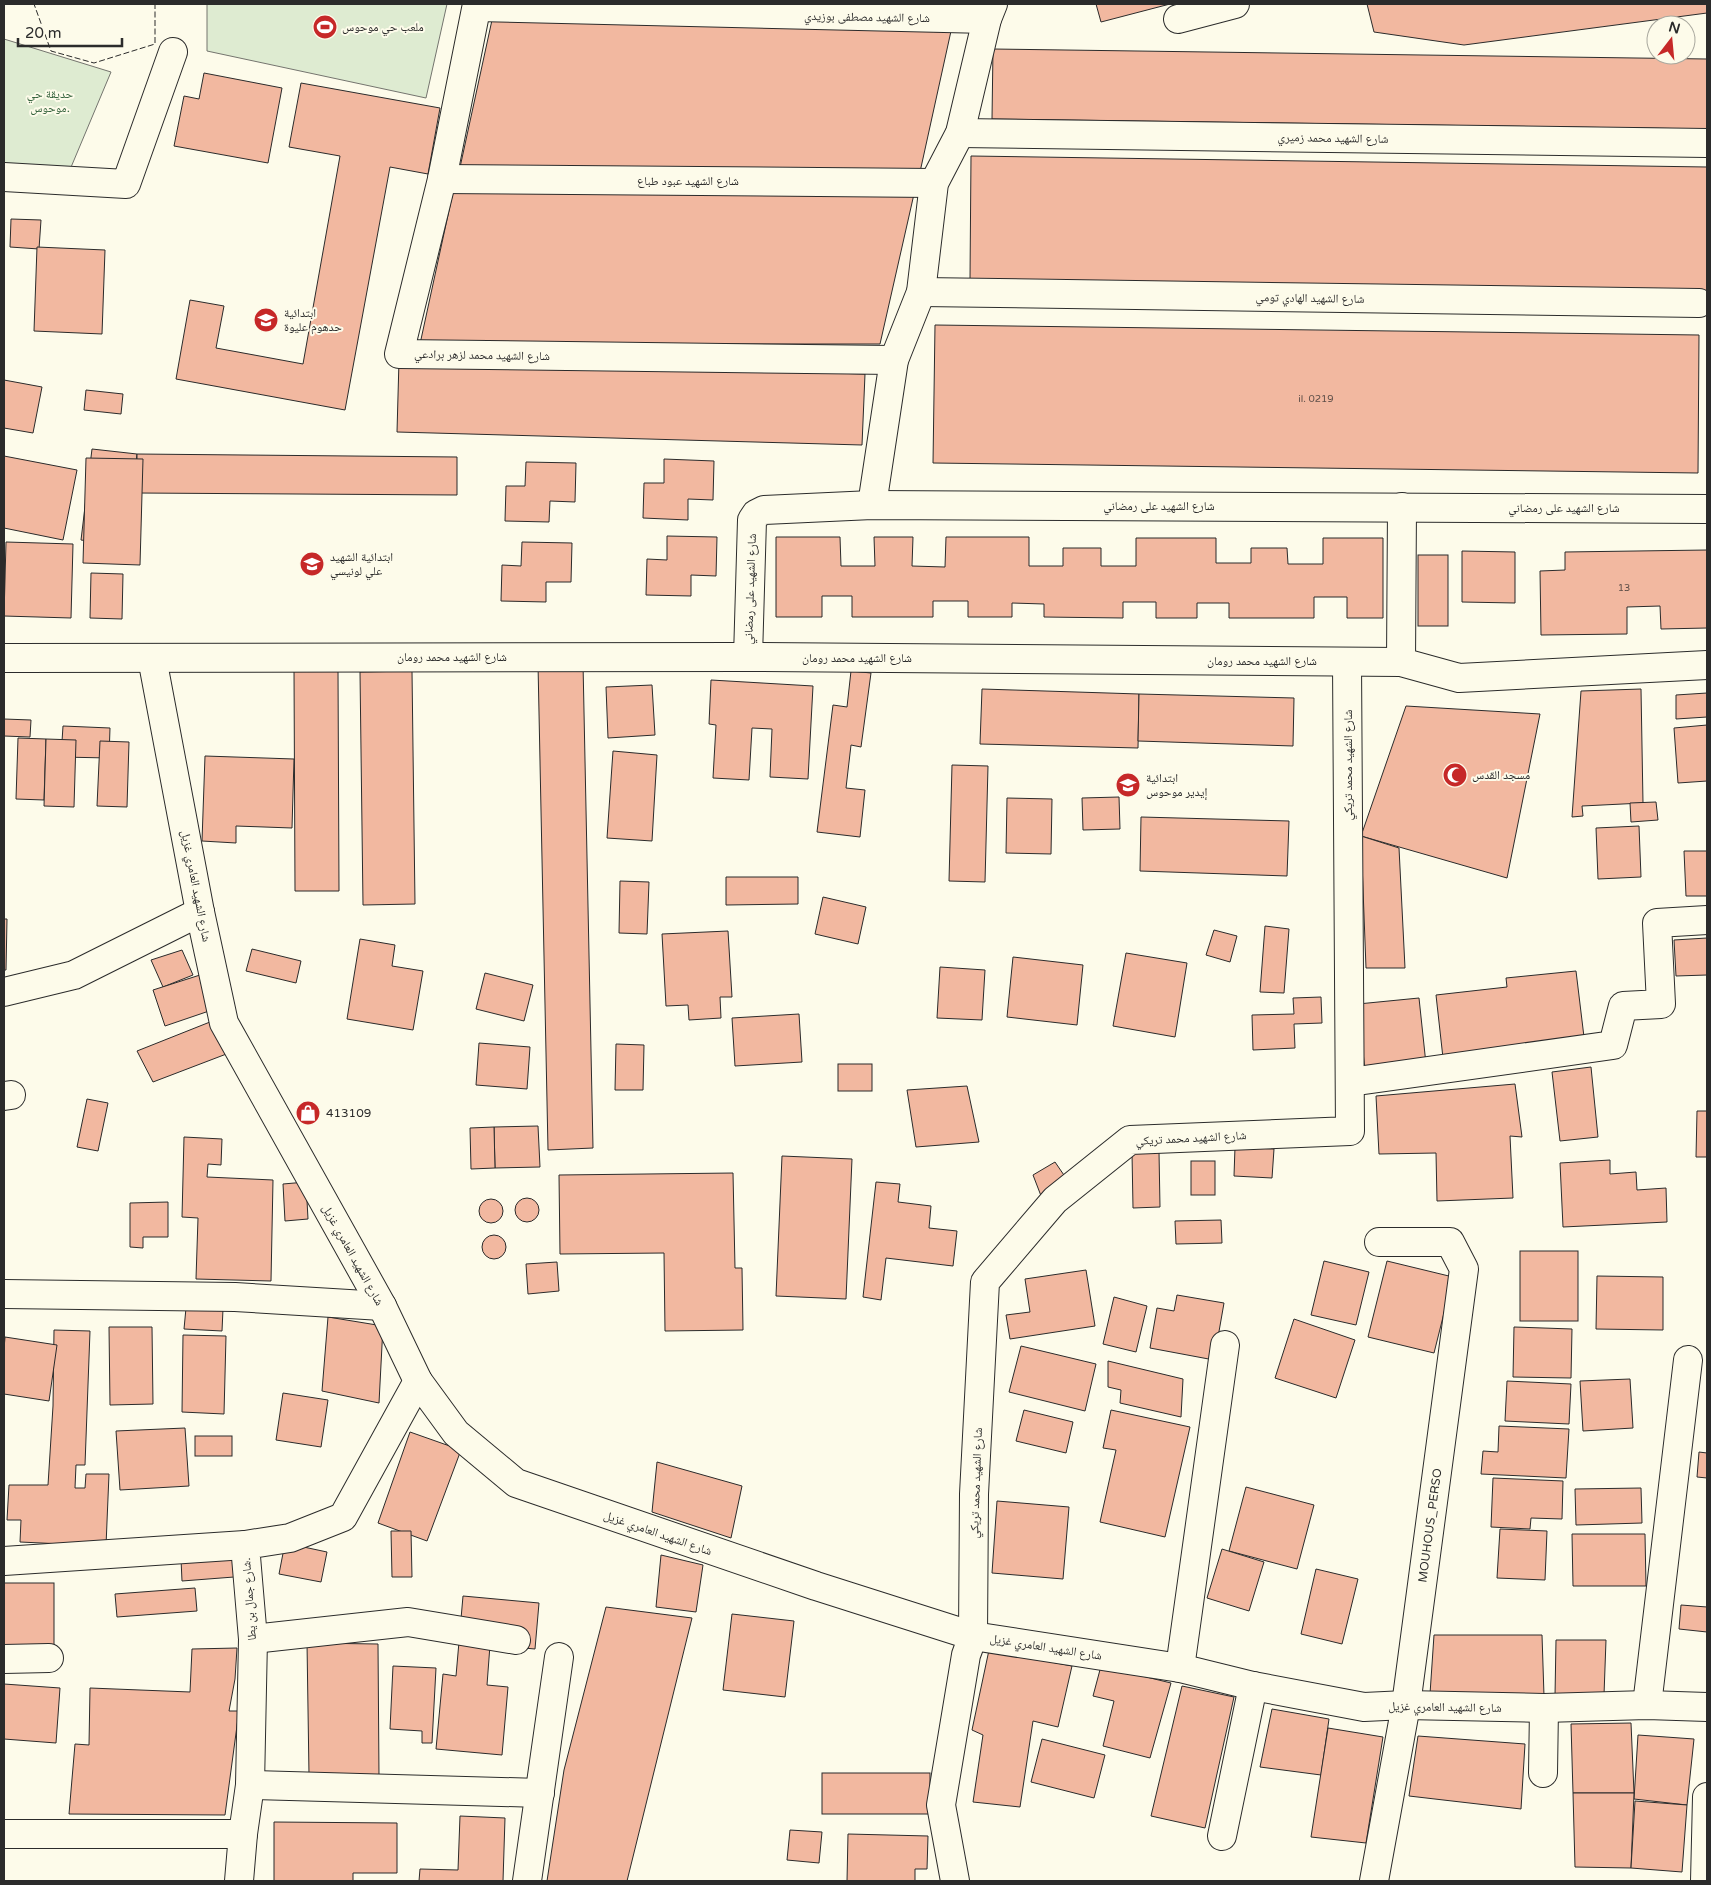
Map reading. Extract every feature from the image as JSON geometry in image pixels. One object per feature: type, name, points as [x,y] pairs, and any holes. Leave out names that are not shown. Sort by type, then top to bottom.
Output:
[{"type":"street","points":[[1178,19],[1235,4]]},
{"type":"street","name":"شارع الشهيد مصطفى بوزيدي","points":[[477,6],[990,12]]},
{"type":"street","name":"شارع الشهيد محمد لزهر برادعي","points":[[477,6],[442,179],[399,354],[894,360]]},
{"type":"street","points":[[872,505],[894,360],[921,292],[934,183],[960,133],[990,12]]},
{"type":"street","points":[[4,177],[126,184],[173,52]]},
{"type":"street","name":"شارع الشهيد محمد زميري","points":[[960,133],[1707,143]]},
{"type":"street","name":"شارع الشهيد عبود طباع","points":[[442,179],[934,183]]},
{"type":"street","name":"شارع الشهيد الهادي تومي","points":[[921,292],[1699,303]]},
{"type":"street","name":"شارع الشهيد على رمضاني","points":[[748,657],[752,520],[756,514],[764,510],[872,505],[1707,509]]},
{"type":"street","points":[[1401,662],[1402,507]]},
{"type":"street","name":"شارع الشهيد محمد رومان","points":[[4,658],[748,657],[1401,662],[1459,678],[1707,666]]},
{"type":"street","name":"شارع الشهيد العامري غزيل","points":[[152,658],[200,912],[224,1023],[382,1306],[418,1381],[456,1433],[516,1483],[798,1580],[973,1636],[1180,1668],[1253,1686],[1364,1707],[1406,1705],[1544,1708],[1647,1704],[1707,1708]]},
{"type":"street","name":"شارع الشهيد محمد تريكي","points":[[955,1881],[941,1805],[966,1655],[973,1636],[974,1494],[986,1282],[1055,1200],[1130,1140],[1350,1131],[1347,662]]},
{"type":"street","points":[[4,992],[74,975],[200,912]]},
{"type":"street","points":[[1350,1082],[1612,1045],[1623,1006],[1661,1004],[1657,923],[1707,920]]},
{"type":"street","name":"MOUHOUS_PERSO","points":[[1374,1881],[1406,1705],[1464,1269],[1450,1242],[1379,1242]]},
{"type":"street","points":[[4,1294],[235,1297],[382,1306]]},
{"type":"street","points":[[1180,1668],[1225,1345]]},
{"type":"street","points":[[1647,1704],[1688,1360]]},
{"type":"street","name":"شارع جمال بن يطا.","points":[[239,1881],[250,1785],[253,1639],[245,1545],[290,1538],[343,1517],[418,1381]]},
{"type":"street","points":[[4,1561],[245,1545]]},
{"type":"street","points":[[253,1639],[408,1622],[516,1640]]},
{"type":"street","points":[[527,1881],[559,1657]]},
{"type":"street","points":[[4,1659],[48,1658]]},
{"type":"street","points":[[1222,1836],[1253,1686]]},
{"type":"street","points":[[1543,1773],[1544,1708]]},
{"type":"street","points":[[250,1785],[540,1793]]},
{"type":"street","points":[[1705,1881],[1707,1796]]},
{"type":"street","points":[[4,1834],[243,1834]]},
{"type":"green space","name":"ملعب حي موحوس","points":[[207,4],[447,4],[426,98],[207,51]]},
{"type":"green space","name":"حديقة حي موحوس.","points":[[4,39],[111,72],[69,172],[4,168]]},
{"type":"building","points":[[1096,4],[1170,4],[1101,22]]},
{"type":"building","points":[[1367,4],[1707,4],[1707,13],[1692,15],[1646,15],[1646,21],[1464,45],[1374,32]]},
{"type":"building","points":[[492,20],[953,22],[920,172],[459,172]]},
{"type":"building","points":[[993,49],[1646,58],[1646,65],[1696,65],[1696,59],[1707,59],[1707,129],[992,119]]},
{"type":"building","points":[[204,73],[282,88],[268,163],[174,146],[184,96],[199,99]]},
{"type":"building","points":[[301,83],[440,108],[428,174],[390,167],[345,410],[176,379],[190,300],[224,306],[216,348],[303,364],[340,156],[289,147]]},
{"type":"building","points":[[971,156],[1707,167],[1707,291],[970,280]]},
{"type":"building","points":[[453,192],[914,194],[880,344],[420,344]]},
{"type":"building","points":[[11,219],[41,220],[39,249],[10,247]]},
{"type":"building","points":[[37,247],[105,250],[102,334],[34,331]]},
{"type":"building","points":[[935,325],[1699,335],[1698,473],[933,463]]},
{"type":"building","points":[[399,360],[865,374],[862,445],[397,432]]},
{"type":"building","points":[[4,380],[42,387],[33,433],[4,428]]},
{"type":"building","points":[[86,390],[123,394],[121,414],[84,410]]},
{"type":"building","points":[[92,449],[137,454],[126,546],[81,540]]},
{"type":"building","points":[[137,454],[457,457],[457,495],[137,493]]},
{"type":"building","points":[[4,456],[77,470],[63,540],[4,528]]},
{"type":"building","points":[[86,458],[143,459],[140,565],[83,563]]},
{"type":"building","points":[[664,459],[714,461],[713,500],[688,499],[688,520],[643,518],[644,483],[664,483]]},
{"type":"building","points":[[526,462],[576,463],[575,502],[550,501],[549,522],[505,521],[506,486],[525,486]]},
{"type":"building","points":[[667,536],[717,537],[716,576],[691,575],[691,596],[646,595],[647,559],[667,560]]},
{"type":"building","points":[[776,537],[840,537],[841,566],[875,566],[874,537],[913,537],[912,566],[945,567],[946,537],[1029,537],[1029,566],[1063,566],[1063,548],[1101,548],[1101,566],[1136,566],[1136,538],[1216,538],[1216,563],[1251,563],[1251,548],[1287,548],[1288,564],[1323,564],[1323,538],[1383,538],[1383,618],[1347,618],[1347,597],[1314,597],[1314,618],[1229,618],[1229,603],[1197,603],[1197,618],[1156,618],[1156,602],[1123,602],[1123,618],[1044,617],[1044,604],[1012,603],[1012,617],[968,617],[968,601],[933,601],[933,617],[852,617],[852,596],[822,596],[822,617],[776,617]]},
{"type":"building","points":[[6,542],[73,544],[71,618],[4,616]]},
{"type":"building","points":[[522,542],[572,543],[571,582],[546,582],[546,602],[501,601],[502,565],[521,566]]},
{"type":"building","points":[[1707,550],[1707,628],[1661,629],[1660,606],[1627,607],[1627,634],[1541,635],[1540,571],[1565,570],[1565,552]]},
{"type":"building","points":[[1462,551],[1515,552],[1515,603],[1462,602]]},
{"type":"building","points":[[1418,555],[1448,555],[1448,626],[1418,626]]},
{"type":"building","points":[[91,573],[123,574],[122,619],[90,618]]},
{"type":"building","points":[[583,663],[593,1148],[548,1150],[538,664]]},
{"type":"building","points":[[294,669],[338,669],[339,891],[295,891]]},
{"type":"building","points":[[412,671],[415,904],[363,905],[360,672]]},
{"type":"building","points":[[851,671],[871,673],[861,747],[851,745],[846,788],[865,790],[860,837],[817,832],[833,705],[847,707]]},
{"type":"building","points":[[711,680],[813,686],[808,779],[770,777],[772,729],[752,728],[749,780],[713,778],[716,725],[709,724]]},
{"type":"building","points":[[652,685],[655,735],[608,738],[606,687]]},
{"type":"building","points":[[982,689],[1139,694],[1138,748],[980,744]]},
{"type":"building","points":[[1641,689],[1643,803],[1582,806],[1583,816],[1572,817],[1581,691]]},
{"type":"building","points":[[1707,693],[1707,717],[1676,719],[1676,695]]},
{"type":"building","points":[[1139,694],[1294,698],[1293,746],[1138,741]]},
{"type":"building","name":"مسجد القدس","points":[[1406,706],[1540,714],[1507,878],[1361,836]]},
{"type":"building","points":[[4,719],[31,720],[30,737],[4,736]]},
{"type":"building","points":[[1707,725],[1707,781],[1678,783],[1674,728]]},
{"type":"building","points":[[63,726],[110,728],[109,758],[61,757]]},
{"type":"building","points":[[18,738],[46,739],[44,800],[16,799]]},
{"type":"building","points":[[46,739],[76,740],[74,807],[44,806]]},
{"type":"building","points":[[100,741],[129,742],[127,807],[97,806]]},
{"type":"building","points":[[613,751],[657,755],[652,841],[607,838]]},
{"type":"building","points":[[205,756],[294,759],[292,828],[236,826],[236,843],[202,841]]},
{"type":"building","points":[[952,765],[988,766],[985,882],[949,881]]},
{"type":"building","points":[[1119,797],[1120,829],[1083,830],[1082,798]]},
{"type":"building","points":[[1007,798],[1052,799],[1051,854],[1006,853]]},
{"type":"building","points":[[1656,802],[1658,820],[1631,822],[1630,803]]},
{"type":"building","points":[[1141,817],[1289,821],[1287,876],[1140,871]]},
{"type":"building","points":[[1639,826],[1641,877],[1598,879],[1596,828]]},
{"type":"building","points":[[1361,836],[1399,848],[1405,968],[1366,968]]},
{"type":"building","points":[[1684,851],[1707,851],[1707,896],[1686,896]]},
{"type":"building","points":[[726,877],[798,877],[798,904],[726,905]]},
{"type":"building","points":[[620,881],[649,882],[647,934],[619,933]]},
{"type":"building","points":[[823,897],[866,907],[858,944],[815,934]]},
{"type":"building","points":[[4,919],[7,919],[6,970],[4,970]]},
{"type":"building","points":[[1265,926],[1289,929],[1284,993],[1260,992]]},
{"type":"building","points":[[1214,930],[1237,936],[1230,962],[1206,955]]},
{"type":"building","points":[[728,931],[732,997],[720,997],[721,1018],[689,1020],[688,1005],[666,1006],[662,934]]},
{"type":"building","points":[[1707,938],[1707,975],[1676,976],[1674,940]]},
{"type":"building","points":[[360,939],[395,945],[392,966],[423,971],[413,1030],[347,1019]]},
{"type":"building","points":[[252,949],[301,961],[296,983],[246,971]]},
{"type":"building","points":[[182,950],[193,975],[163,987],[151,960]]},
{"type":"building","points":[[1126,953],[1187,963],[1175,1037],[1113,1026]]},
{"type":"building","points":[[1013,957],[1083,965],[1077,1025],[1007,1017]]},
{"type":"building","points":[[940,967],[985,970],[982,1020],[937,1018]]},
{"type":"building","points":[[1576,971],[1584,1037],[1443,1058],[1436,995],[1507,987],[1506,978]]},
{"type":"building","points":[[485,973],[533,985],[524,1021],[476,1009]]},
{"type":"building","points":[[200,975],[212,1010],[165,1026],[153,990]]},
{"type":"building","points":[[1321,997],[1322,1023],[1294,1024],[1295,1048],[1253,1050],[1252,1015],[1294,1014],[1293,998]]},
{"type":"building","points":[[1419,998],[1426,1064],[1365,1071],[1358,1004]]},
{"type":"building","points":[[799,1014],[802,1062],[735,1066],[732,1018]]},
{"type":"building","points":[[215,1020],[229,1053],[153,1082],[137,1051]]},
{"type":"building","points":[[479,1043],[530,1047],[527,1089],[476,1085]]},
{"type":"building","points":[[616,1044],[644,1045],[643,1090],[615,1090]]},
{"type":"building","points":[[838,1064],[872,1064],[872,1091],[838,1091]]},
{"type":"building","points":[[1591,1067],[1598,1137],[1560,1141],[1552,1072]]},
{"type":"building","points":[[1515,1084],[1522,1137],[1510,1136],[1513,1198],[1437,1201],[1436,1153],[1379,1154],[1376,1096]]},
{"type":"building","points":[[967,1086],[979,1142],[916,1147],[907,1090]]},
{"type":"building","points":[[87,1099],[108,1103],[98,1151],[77,1147]]},
{"type":"building","points":[[1697,1111],[1707,1111],[1707,1157],[1696,1157]]},
{"type":"building","points":[[538,1126],[540,1167],[495,1168],[494,1127]]},
{"type":"building","points":[[494,1127],[495,1168],[471,1169],[470,1128]]},
{"type":"building","points":[[184,1137],[222,1139],[221,1165],[208,1164],[207,1177],[273,1180],[271,1281],[196,1279],[198,1218],[182,1217]]},
{"type":"building","points":[[1235,1147],[1274,1149],[1272,1178],[1234,1176]]},
{"type":"building","points":[[1159,1152],[1160,1207],[1133,1208],[1132,1153]]},
{"type":"building","points":[[782,1156],[852,1159],[846,1299],[776,1296]]},
{"type":"building","points":[[1610,1160],[1610,1174],[1636,1172],[1637,1190],[1666,1188],[1667,1222],[1563,1227],[1560,1163]]},
{"type":"building","points":[[1191,1161],[1215,1161],[1215,1195],[1191,1195]]},
{"type":"building","points":[[1055,1162],[1068,1181],[1043,1201],[1033,1175]]},
{"type":"building","points":[[733,1173],[735,1268],[742,1268],[743,1330],[665,1331],[664,1253],[560,1254],[559,1175]]},
{"type":"building","points":[[306,1182],[308,1219],[285,1221],[283,1184]]},
{"type":"building","points":[[876,1182],[900,1184],[898,1202],[931,1206],[929,1228],[957,1231],[953,1266],[886,1258],[881,1300],[863,1297]]},
{"type":"building","points":[[527,1198],[532,1199],[538,1205],[538,1215],[532,1221],[527,1222],[522,1221],[516,1215],[515,1210],[516,1205],[522,1199]]},
{"type":"building","points":[[491,1199],[496,1200],[502,1206],[502,1216],[496,1222],[491,1223],[486,1222],[480,1216],[479,1211],[480,1206],[486,1200]]},
{"type":"building","points":[[168,1202],[168,1237],[143,1237],[143,1248],[130,1247],[130,1203]]},
{"type":"building","points":[[1221,1220],[1222,1243],[1176,1244],[1175,1221]]},
{"type":"building","points":[[494,1235],[499,1236],[505,1242],[505,1252],[499,1258],[494,1259],[489,1258],[483,1252],[482,1247],[483,1242],[489,1236]]},
{"type":"building","points":[[1520,1251],[1578,1251],[1578,1321],[1520,1321]]},
{"type":"building","points":[[1324,1261],[1369,1272],[1356,1325],[1311,1315]]},
{"type":"building","points":[[1387,1261],[1453,1277],[1434,1353],[1368,1337]]},
{"type":"building","points":[[557,1262],[559,1291],[528,1294],[526,1264]]},
{"type":"building","points":[[1086,1270],[1095,1326],[1010,1339],[1006,1315],[1030,1312],[1025,1279]]},
{"type":"building","points":[[1597,1276],[1663,1277],[1663,1330],[1596,1329]]},
{"type":"building","points":[[1177,1295],[1224,1303],[1214,1360],[1150,1348],[1157,1308],[1174,1311]]},
{"type":"building","points":[[1114,1297],[1147,1306],[1136,1352],[1103,1344]]},
{"type":"building","points":[[186,1308],[223,1309],[222,1331],[184,1329]]},
{"type":"building","points":[[328,1317],[383,1326],[379,1403],[322,1391]]},
{"type":"building","points":[[1294,1319],[1355,1340],[1336,1398],[1275,1378]]},
{"type":"building","points":[[109,1327],[152,1327],[153,1404],[110,1405]]},
{"type":"building","points":[[1514,1327],[1572,1329],[1571,1378],[1513,1377]]},
{"type":"building","points":[[54,1330],[90,1331],[85,1465],[76,1465],[75,1488],[85,1488],[86,1474],[109,1474],[106,1546],[20,1542],[21,1520],[7,1520],[9,1485],[48,1485],[53,1406]]},
{"type":"building","points":[[183,1335],[226,1336],[224,1414],[182,1412]]},
{"type":"building","points":[[5,1337],[57,1345],[49,1401],[4,1394]]},
{"type":"building","points":[[1021,1346],[1096,1364],[1085,1411],[1009,1392]]},
{"type":"building","points":[[1108,1361],[1183,1379],[1181,1417],[1120,1403],[1121,1390],[1108,1387]]},
{"type":"building","points":[[1630,1379],[1633,1428],[1583,1431],[1580,1381]]},
{"type":"building","points":[[1507,1381],[1571,1384],[1569,1424],[1505,1421]]},
{"type":"building","points":[[283,1393],[328,1400],[321,1447],[276,1440]]},
{"type":"building","points":[[1024,1410],[1073,1422],[1066,1453],[1016,1441]]},
{"type":"building","points":[[1111,1410],[1190,1427],[1165,1537],[1100,1522],[1116,1450],[1103,1448]]},
{"type":"building","points":[[1499,1426],[1569,1429],[1566,1478],[1481,1474],[1483,1451],[1498,1452]]},
{"type":"building","points":[[185,1428],[189,1486],[120,1490],[116,1431]]},
{"type":"building","points":[[410,1432],[461,1450],[427,1541],[378,1523]]},
{"type":"building","points":[[195,1436],[232,1436],[232,1456],[195,1456]]},
{"type":"building","points":[[1699,1452],[1707,1453],[1707,1478],[1697,1477]]},
{"type":"building","points":[[657,1462],[742,1486],[731,1538],[652,1512]]},
{"type":"building","points":[[1493,1478],[1563,1481],[1562,1519],[1531,1518],[1530,1529],[1491,1527]]},
{"type":"building","points":[[1246,1487],[1314,1505],[1297,1569],[1229,1551]]},
{"type":"building","points":[[1641,1488],[1642,1523],[1576,1525],[1575,1489]]},
{"type":"building","points":[[997,1501],[1069,1507],[1063,1579],[992,1573]]},
{"type":"building","points":[[1500,1529],[1547,1531],[1545,1580],[1497,1578]]},
{"type":"building","points":[[391,1531],[411,1531],[412,1577],[392,1577]]},
{"type":"building","points":[[1572,1534],[1645,1534],[1646,1586],[1573,1586]]},
{"type":"building","points":[[285,1543],[327,1552],[321,1582],[279,1574]]},
{"type":"building","points":[[1222,1549],[1264,1562],[1249,1611],[1207,1598]]},
{"type":"building","points":[[233,1555],[234,1577],[182,1581],[181,1559]]},
{"type":"building","points":[[661,1555],[703,1565],[696,1612],[656,1607]]},
{"type":"building","points":[[1316,1569],[1358,1579],[1342,1644],[1301,1634]]},
{"type":"building","points":[[4,1583],[54,1583],[54,1646],[4,1646]]},
{"type":"building","points":[[195,1588],[197,1611],[117,1617],[115,1594]]},
{"type":"building","points":[[463,1596],[539,1603],[535,1649],[490,1645],[487,1685],[508,1687],[502,1755],[436,1749],[443,1674],[456,1676]]},
{"type":"building","points":[[1681,1605],[1707,1607],[1707,1632],[1679,1629]]},
{"type":"building","points":[[606,1607],[692,1618],[627,1881],[547,1881],[564,1770]]},
{"type":"building","points":[[732,1614],[794,1621],[785,1697],[723,1690]]},
{"type":"building","points":[[1434,1635],[1542,1635],[1544,1696],[1430,1694]]},
{"type":"building","points":[[1556,1640],[1606,1640],[1604,1695],[1555,1696]]},
{"type":"building","points":[[307,1643],[378,1644],[379,1777],[309,1775]]},
{"type":"building","points":[[237,1648],[235,1679],[229,1711],[239,1711],[225,1815],[69,1814],[75,1744],[89,1745],[90,1688],[190,1692],[192,1649]]},
{"type":"building","points":[[989,1650],[1072,1666],[1058,1727],[1033,1721],[1020,1807],[973,1802],[983,1735],[972,1730]]},
{"type":"building","points":[[393,1666],[436,1668],[432,1743],[422,1743],[422,1731],[390,1729]]},
{"type":"building","points":[[1101,1666],[1171,1683],[1150,1758],[1103,1746],[1114,1701],[1093,1696]]},
{"type":"building","points":[[4,1684],[60,1688],[56,1743],[4,1739]]},
{"type":"building","points":[[1182,1686],[1234,1697],[1205,1828],[1151,1816]]},
{"type":"building","points":[[1272,1709],[1329,1719],[1321,1775],[1260,1767]]},
{"type":"building","points":[[1631,1723],[1634,1793],[1573,1793],[1571,1724]]},
{"type":"building","points":[[1328,1728],[1383,1737],[1366,1843],[1311,1837]]},
{"type":"building","points":[[1638,1735],[1694,1739],[1687,1805],[1634,1799]]},
{"type":"building","points":[[1418,1736],[1525,1744],[1521,1809],[1409,1796]]},
{"type":"building","points":[[1042,1739],[1105,1755],[1094,1798],[1031,1782]]},
{"type":"building","points":[[822,1773],[930,1773],[930,1814],[822,1814]]},
{"type":"building","points":[[1573,1793],[1634,1793],[1631,1868],[1575,1867]]},
{"type":"building","points":[[1635,1801],[1687,1805],[1682,1872],[1631,1868]]},
{"type":"building","points":[[460,1816],[505,1818],[503,1881],[419,1881],[420,1869],[458,1870]]},
{"type":"building","points":[[274,1822],[397,1823],[397,1873],[353,1873],[353,1881],[274,1881]]},
{"type":"building","points":[[790,1830],[822,1832],[819,1863],[787,1860]]},
{"type":"building","points":[[848,1834],[928,1836],[927,1869],[915,1869],[915,1881],[847,1881]]},
{"type":"fence","points":[[36,4],[34,4],[51,51],[94,63],[155,44],[155,4]]},
{"type":"place","name":"ملعب حي موحوس","points":[[325,27]]},
{"type":"place","name":"ابتدائية حدهوم عليوة","points":[[266,320]]},
{"type":"place","name":"ابتدائية الشهيد علي لونيسي","points":[[312,564]]},
{"type":"place","name":"مسجد القدس","points":[[1455,775]]},
{"type":"place","name":"ابتدائية إيدير موحوس","points":[[1128,785]]},
{"type":"place","name":"413109","points":[[308,1113]]}]
